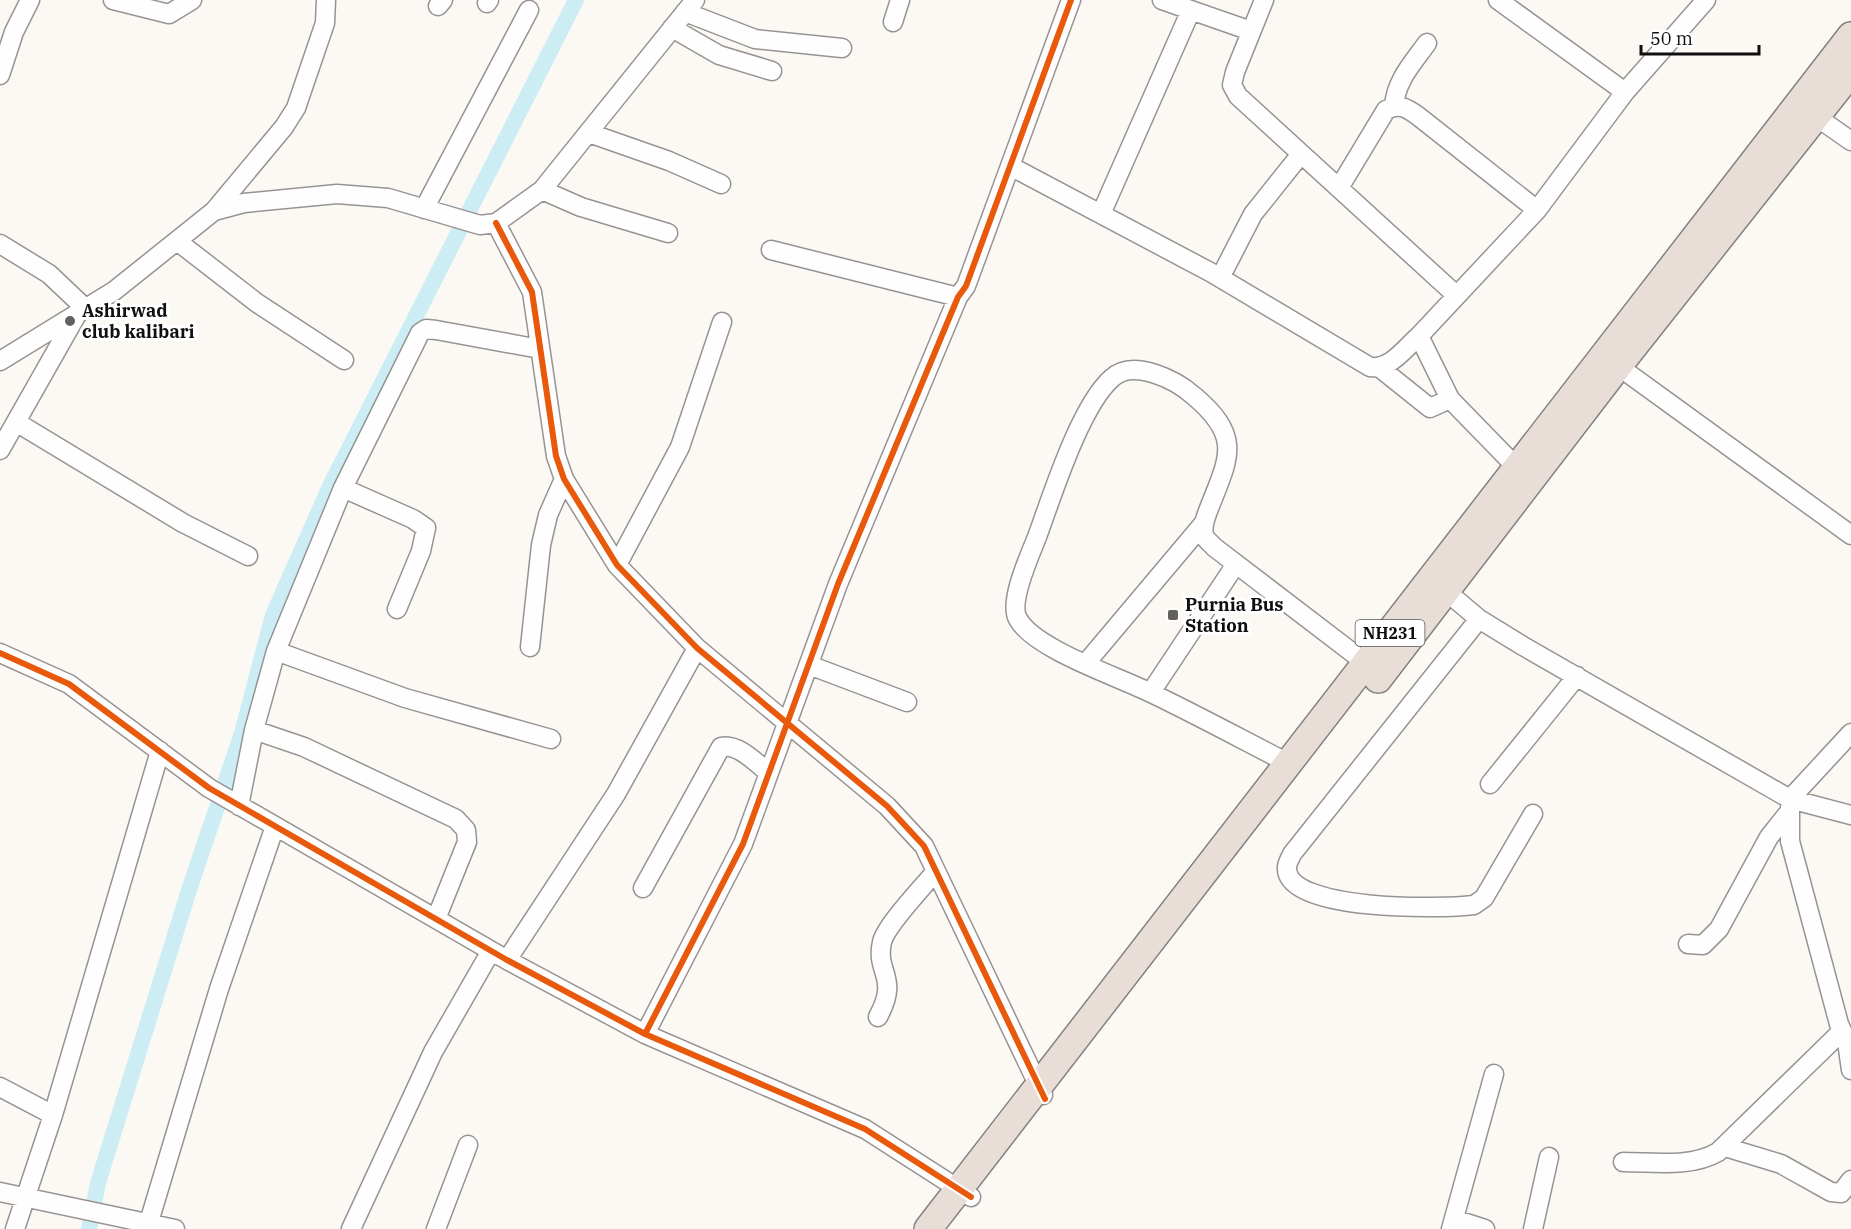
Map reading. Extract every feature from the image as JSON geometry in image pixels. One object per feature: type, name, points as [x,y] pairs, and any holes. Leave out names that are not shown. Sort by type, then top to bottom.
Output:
[{"type":"highway","name":"NH231","points":[[1042,1093],[1288,763],[1447,592],[1523,475],[1618,366],[1808,111],[1851,36]]},
{"type":"highway","name":"NH231","points":[[928,1229],[964,1193],[1299,775],[1374,670],[1523,475],[1808,111],[1851,72]]},
{"type":"highway","name":"NH231","points":[[946,1229],[964,1193]]},
{"type":"street","points":[[0,75],[14,32],[30,0]]},
{"type":"street","points":[[113,0],[169,14],[192,0]]},
{"type":"street","points":[[0,361],[114,291],[214,211],[284,127],[296,108],[325,23],[326,0]]},
{"type":"street","points":[[893,22],[900,0]]},
{"type":"street","points":[[645,1034],[742,844],[843,573],[958,297],[966,286],[1071,0]]},
{"type":"street","points":[[1162,0],[1251,31]]},
{"type":"street","points":[[1264,0],[1234,72],[1232,85],[1238,96],[1456,295]]},
{"type":"street","points":[[1498,0],[1625,93]]},
{"type":"street","points":[[1010,166],[1220,278],[1346,354],[1370,367],[1380,368],[1388,364],[1419,336],[1537,210],[1625,93],[1706,0]]},
{"type":"street","points":[[214,211],[244,203],[337,194],[388,198],[449,217],[488,224],[542,190],[690,6],[755,39],[842,48]]},
{"type":"street","points":[[424,209],[529,10]]},
{"type":"street","points":[[1101,214],[1191,10]]},
{"type":"street","points":[[672,28],[719,55],[772,71]]},
{"type":"street","points":[[1394,106],[1395,92],[1400,81],[1427,43]]},
{"type":"street","points":[[1339,188],[1386,110],[1394,106],[1405,107],[1537,210]]},
{"type":"street","points":[[1808,111],[1851,141]]},
{"type":"street","points":[[589,133],[669,161],[721,184]]},
{"type":"street","points":[[1220,278],[1253,214],[1301,154]]},
{"type":"street","points":[[542,190],[581,207],[668,233]]},
{"type":"street","points":[[488,224],[532,292],[556,456],[564,479],[616,565],[697,648],[908,826],[924,846],[1042,1093]]},
{"type":"street","points":[[177,241],[257,303],[344,360]]},
{"type":"street","points":[[0,244],[50,274],[82,311]]},
{"type":"street","points":[[771,250],[958,297]]},
{"type":"street","points":[[0,450],[82,311]]},
{"type":"street","points":[[616,565],[680,447],[722,322]]},
{"type":"street","points":[[235,803],[276,651],[343,488],[420,333],[426,329],[436,330],[540,350]]},
{"type":"street","points":[[1419,336],[1450,399],[1523,475]]},
{"type":"street","points":[[1618,366],[1851,535]]},
{"type":"street","points":[[1380,368],[1430,408],[1450,399]]},
{"type":"street","points":[[1086,663],[1203,524],[1230,451],[1227,435],[1209,410],[1192,394],[1174,383],[1143,370],[1128,370],[1112,377],[1092,404],[1065,462],[1015,604],[1017,618],[1028,631],[1047,645],[1086,663],[1150,692],[1288,763]]},
{"type":"street","points":[[16,422],[183,523],[248,556]]},
{"type":"street","points":[[530,647],[541,545],[548,515],[564,479]]},
{"type":"street","points":[[343,488],[413,519],[426,528],[421,551],[397,609]]},
{"type":"street","points":[[1203,524],[1205,537],[1236,564],[1374,670]]},
{"type":"street","points":[[1150,692],[1236,564]]},
{"type":"street","points":[[1447,592],[1479,619],[1789,805],[1851,815]]},
{"type":"street","points":[[1479,619],[1292,854],[1287,867],[1290,878],[1316,894],[1372,906],[1474,905],[1484,898],[1533,814]]},
{"type":"street","points":[[507,960],[616,794],[697,648]]},
{"type":"street","points":[[276,651],[405,698],[551,739]]},
{"type":"street","points":[[0,653],[69,684],[209,788],[507,960],[645,1034],[865,1129],[964,1193]]},
{"type":"street","points":[[809,665],[907,702]]},
{"type":"street","points":[[1490,784],[1577,676]]},
{"type":"street","points":[[255,730],[304,747],[456,819],[466,830],[467,842],[436,919]]},
{"type":"street","points":[[1688,944],[1703,945],[1719,929],[1789,805],[1851,733]]},
{"type":"street","points":[[643,888],[721,747],[728,746],[736,749],[769,773]]},
{"type":"street","points":[[15,1229],[54,1115],[160,751]]},
{"type":"street","points":[[1789,805],[1790,841],[1846,1038],[1851,1070]]},
{"type":"street","points":[[149,1222],[219,989],[275,826]]},
{"type":"street","points":[[878,1017],[888,992],[889,981],[881,955],[884,935],[935,872]]},
{"type":"street","points":[[351,1229],[433,1052],[491,951]]},
{"type":"street","points":[[1623,1162],[1706,1159],[1725,1147],[1846,1038]]},
{"type":"street","points":[[1485,1229],[1453,1224],[1494,1074]]},
{"type":"street","points":[[0,1087],[54,1115]]},
{"type":"street","points":[[436,1229],[468,1145]]},
{"type":"street","points":[[1725,1147],[1795,1170],[1831,1192],[1841,1193],[1851,1180]]},
{"type":"street","points":[[1533,1229],[1549,1157]]},
{"type":"street","points":[[0,1192],[26,1199],[105,1212],[175,1229]]},
{"type":"waterway","points":[[89,1229],[98,1183],[189,890],[242,733],[273,615],[331,484],[576,0]]},
{"type":"cycle path","points":[[645,1034],[743,844],[838,584],[958,297],[966,286],[1071,0]]},
{"type":"cycle path","points":[[496,223],[532,292],[556,456],[564,479],[617,565],[697,648],[887,806],[924,846],[1045,1099]]},
{"type":"cycle path","points":[[0,653],[69,684],[209,788],[507,960],[645,1034],[865,1129],[971,1197]]},
{"type":"place","name":"Ashirwad club kalibari","points":[[70,321]]},
{"type":"place","name":"Purnia Bus Station","points":[[1173,615]]}]
